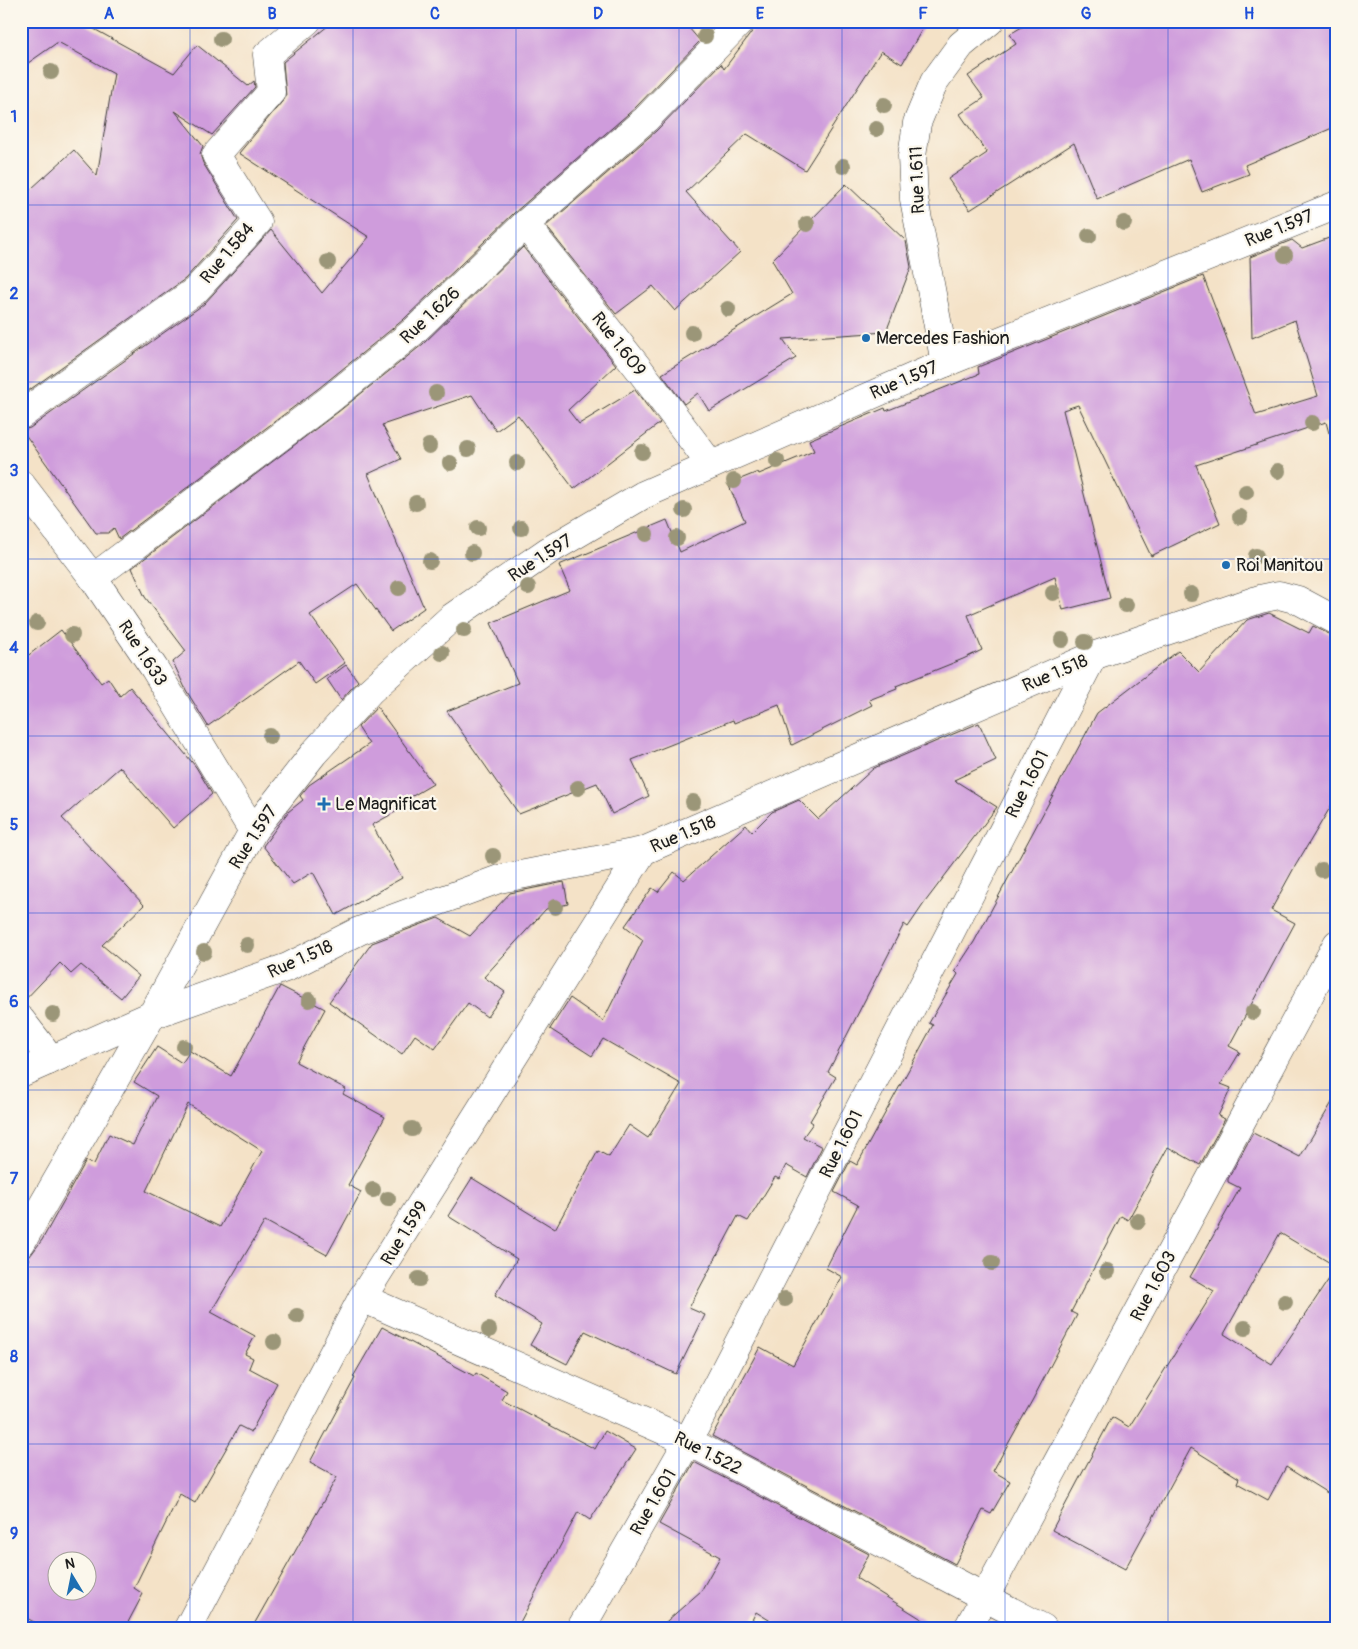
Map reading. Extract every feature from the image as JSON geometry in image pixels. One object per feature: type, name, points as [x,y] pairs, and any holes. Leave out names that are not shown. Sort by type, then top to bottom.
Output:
[{"type":"street","name":"Rue 1.584","points":[[21,415],[195,291],[258,222],[216,155],[270,92],[266,55],[307,21]]},
{"type":"street","name":"Rue 1.626","points":[[93,578],[329,400],[405,338],[525,224],[646,119],[741,21]]},
{"type":"street","name":"Rue 1.611","points":[[945,363],[914,199],[912,156],[917,123],[934,82],[961,46],[990,21]]},
{"type":"street","name":"Rue 1.597","points":[[21,1243],[152,1015],[253,830],[314,753],[370,691],[451,618],[548,551],[644,495],[945,363],[1337,205]]},
{"type":"street","name":"Rue 1.609","points":[[525,224],[639,369],[711,466]]},
{"type":"street","name":"Rue 1.633","points":[[21,484],[93,578],[154,668],[253,830]]},
{"type":"street","name":"Rue 1.518","points":[[21,1073],[152,1015],[288,967],[359,931],[499,878],[643,851],[1093,656],[1260,599],[1279,595],[1298,600],[1337,621]]},
{"type":"street","name":"Rue 1.601","points":[[581,1628],[688,1441],[1093,656]]},
{"type":"street","name":"Rue 1.599","points":[[188,1628],[362,1298],[643,851]]},
{"type":"street","name":"Rue 1.603","points":[[968,1628],[1337,944]]},
{"type":"street","points":[[21,1020],[45,1051],[48,1061]]},
{"type":"street","name":"Rue 1.522","points":[[362,1298],[688,1441],[1043,1628]]},
{"type":"building","points":[[21,21],[88,21],[85,24],[174,73],[197,45],[248,86],[254,81],[255,87],[212,135],[175,111],[203,146],[200,154],[203,163],[238,220],[185,279],[21,396],[21,198],[74,150],[97,176],[114,73],[58,42],[21,68]]},
{"type":"building","points":[[334,21],[683,21],[700,41],[635,108],[514,213],[403,320],[319,388],[119,539],[114,528],[108,533],[96,533],[22,430],[30,428],[204,304],[271,230],[322,293],[369,237],[239,153],[286,97],[283,62]]},
{"type":"building","points":[[760,21],[927,21],[902,64],[881,51],[805,170],[747,134],[686,192],[740,252],[675,311],[653,286],[616,314],[546,226],[656,131],[721,64],[724,69]]},
{"type":"building","points":[[1032,21],[1337,21],[1337,126],[1245,165],[1249,174],[1202,192],[1189,159],[1097,199],[1074,143],[970,210],[948,179],[987,153],[960,114],[984,98],[968,76],[1016,44],[1010,34]]},
{"type":"building","points":[[846,184],[906,241],[911,267],[886,332],[783,339],[796,358],[709,411],[698,393],[684,404],[662,374],[792,294],[772,260]]},
{"type":"building","points":[[1337,235],[1337,432],[1329,433],[1326,422],[1196,465],[1220,523],[1151,556],[1078,405],[1063,410],[1110,598],[1063,610],[1055,577],[968,615],[982,650],[896,686],[897,689],[869,700],[872,705],[792,745],[779,705],[734,723],[733,720],[632,760],[649,796],[612,814],[597,783],[519,814],[447,711],[518,683],[491,623],[570,590],[559,565],[667,520],[680,552],[745,521],[728,484],[758,472],[759,474],[814,451],[809,440],[885,408],[886,411],[979,374],[978,367],[1203,276],[1256,415],[1318,396],[1295,320],[1252,338],[1250,257],[1292,240],[1302,248]]},
{"type":"building","points":[[523,247],[616,365],[568,410],[579,424],[635,390],[660,423],[574,489],[518,415],[496,431],[472,395],[382,425],[401,459],[368,474],[424,608],[391,631],[357,584],[310,615],[345,663],[315,684],[299,661],[208,726],[186,690],[173,662],[186,651],[145,597],[132,568],[338,412],[423,344]]},
{"type":"building","points":[[1269,613],[1309,633],[1313,626],[1337,638],[1337,796],[1271,910],[1295,923],[1229,1046],[1240,1052],[1221,1084],[1231,1088],[1218,1116],[1225,1119],[1200,1165],[1168,1147],[1128,1220],[1121,1216],[1071,1312],[1077,1315],[993,1471],[1010,1481],[991,1514],[983,1510],[955,1564],[712,1436],[760,1347],[793,1365],[842,1277],[826,1268],[858,1205],[834,1192],[850,1161],[857,1165],[933,1025],[929,1023],[958,974],[955,971],[974,942],[1097,713],[1178,651],[1199,672],[1247,620]]},
{"type":"building","points":[[61,630],[101,683],[108,678],[120,696],[130,687],[196,767],[212,794],[173,828],[120,767],[62,818],[144,905],[102,945],[139,976],[121,998],[81,965],[71,974],[60,963],[21,1004],[21,661]]},
{"type":"building","points":[[346,665],[358,681],[341,700],[327,679]]},
{"type":"building","points":[[377,707],[433,784],[399,804],[401,809],[372,825],[402,878],[336,915],[313,872],[293,884],[263,846],[288,812],[303,800],[300,796],[309,785],[369,744],[358,727]]},
{"type":"building","points":[[979,723],[996,760],[954,780],[997,807],[908,927],[904,924],[828,1072],[836,1077],[810,1121],[813,1123],[803,1137],[822,1147],[807,1177],[786,1165],[779,1179],[775,1177],[748,1221],[738,1216],[689,1308],[705,1315],[676,1374],[585,1331],[567,1364],[530,1345],[542,1324],[495,1295],[517,1259],[448,1216],[472,1178],[555,1229],[598,1151],[609,1157],[629,1125],[648,1138],[681,1084],[603,1039],[592,1056],[550,1029],[570,998],[603,1021],[643,940],[625,926],[652,888],[658,892],[674,872],[684,880],[746,825],[752,832],[772,812],[799,800],[818,819],[874,768]]},
{"type":"building","points":[[564,882],[568,904],[546,909],[484,977],[505,992],[487,1017],[468,1003],[435,1049],[415,1035],[402,1054],[329,1002],[372,943],[438,918],[470,936],[510,893]]},
{"type":"building","points":[[280,986],[325,1009],[296,1062],[346,1089],[343,1094],[385,1117],[348,1185],[361,1192],[327,1255],[265,1221],[211,1312],[255,1336],[245,1354],[253,1358],[249,1368],[277,1383],[251,1432],[239,1426],[195,1503],[180,1494],[134,1588],[143,1594],[125,1628],[45,1628],[21,1615],[21,1274],[86,1161],[94,1164],[109,1134],[133,1145],[157,1096],[134,1082],[157,1047],[182,1063],[190,1051],[231,1076]],"holes":[[[188,1104],[262,1151],[220,1227],[146,1191]]]},
{"type":"building","points":[[1337,1094],[1337,1267],[1337,1499],[1286,1467],[1268,1500],[1237,1483],[1239,1478],[1191,1448],[1125,1569],[1052,1530],[1112,1417],[1129,1427],[1214,1291],[1190,1277],[1240,1188],[1228,1182],[1228,1179],[1253,1133],[1300,1157]],"holes":[[[1280,1233],[1337,1267],[1272,1364],[1224,1334]]]},
{"type":"building","points":[[382,1327],[474,1376],[476,1373],[507,1391],[502,1400],[595,1449],[605,1431],[636,1449],[590,1520],[578,1512],[517,1628],[252,1628],[337,1477],[310,1462],[355,1378],[353,1377]]},
{"type":"building","points":[[694,1462],[869,1554],[856,1578],[936,1628],[782,1628],[756,1612],[748,1628],[659,1628],[701,1591],[720,1557],[659,1524]]},
{"type":"place","name":"Mercedes Fashion","points":[[866,338]]},
{"type":"place","name":"Roi Manitou","points":[[1226,565]]},
{"type":"place","name":"Le Magnificat","points":[[324,804]]}]
